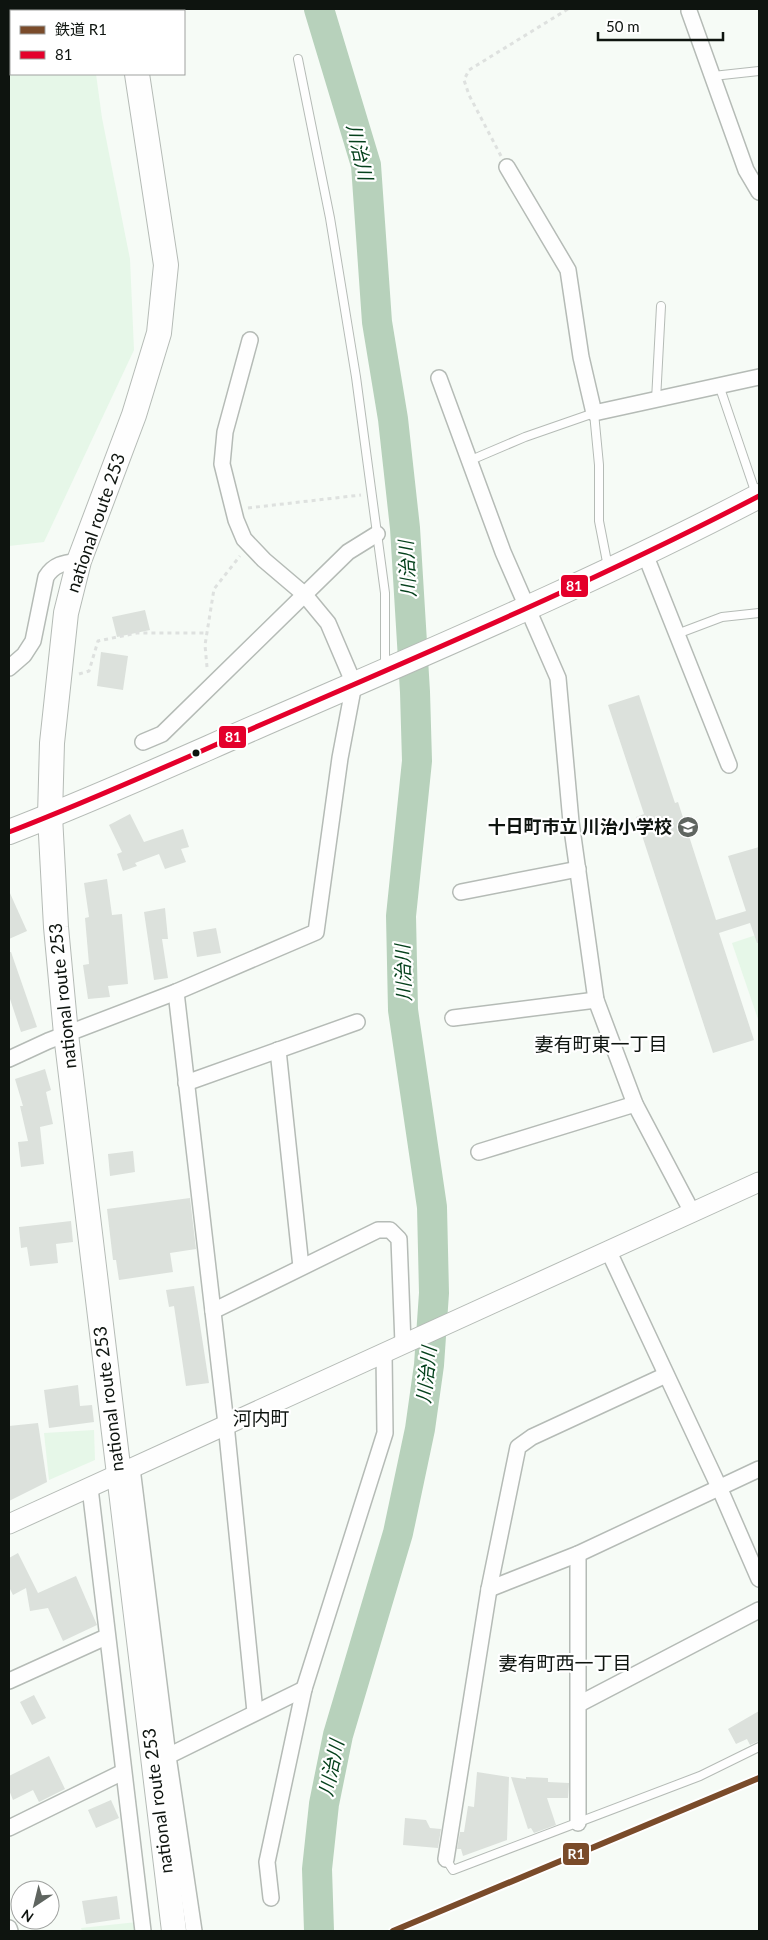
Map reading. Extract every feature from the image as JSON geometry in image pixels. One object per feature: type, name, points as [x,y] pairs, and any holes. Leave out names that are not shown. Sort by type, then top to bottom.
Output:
[{"type":"highway","name":"national route 253","points":[[137,75],[166,264],[159,333],[134,415],[79,561],[66,613],[58,676],[50,816],[56,927],[66,1034],[125,1471],[161,1759],[174,1931]]},
{"type":"highway","points":[[9,832],[385,672],[529,608],[758,500]]},
{"type":"street","points":[[689,11],[746,170],[759,192]]},
{"type":"street","points":[[507,167],[568,270],[581,357],[594,413],[759,377]]},
{"type":"street","points":[[9,1059],[66,1034],[176,992],[316,932],[340,758],[354,684],[328,623],[304,594],[249,544],[244,538],[233,511],[222,464],[225,432],[250,340]]},
{"type":"street","points":[[439,378],[471,460],[485,507],[558,678],[571,822],[596,1000],[635,1104],[692,1212]]},
{"type":"street","points":[[143,742],[162,734],[348,552],[378,534]]},
{"type":"street","points":[[645,554],[729,765]]},
{"type":"street","points":[[9,668],[24,655],[33,641],[46,577],[52,568],[79,561]]},
{"type":"street","points":[[461,892],[578,869]]},
{"type":"street","points":[[176,992],[226,1424],[255,1712]]},
{"type":"street","points":[[454,1018],[596,1000]]},
{"type":"street","points":[[186,1083],[357,1022]]},
{"type":"street","points":[[278,1050],[302,1267]]},
{"type":"street","points":[[479,1152],[635,1104]]},
{"type":"street","points":[[9,1524],[226,1424],[610,1252],[759,1182]]},
{"type":"street","points":[[213,1311],[378,1230],[390,1230],[399,1239],[406,1343]]},
{"type":"street","points":[[610,1252],[720,1487],[759,1579]]},
{"type":"street","points":[[271,1898],[267,1862],[304,1689],[385,1433],[384,1353]]},
{"type":"street","points":[[446,1858],[489,1589],[518,1447],[532,1437],[666,1375]]},
{"type":"street","points":[[489,1589],[578,1554],[759,1469]]},
{"type":"street","points":[[90,1488],[106,1637],[143,1931]]},
{"type":"street","points":[[578,1554],[578,1823]]},
{"type":"street","points":[[579,1704],[759,1610]]},
{"type":"street","points":[[9,1681],[106,1637]]},
{"type":"street","points":[[194,1931],[161,1759],[304,1689]]},
{"type":"street","points":[[9,1828],[123,1772]]},
{"type":"lane","points":[[298,59],[330,218],[356,377],[386,593],[385,672]]},
{"type":"lane","points":[[713,76],[759,71]]},
{"type":"lane","points":[[656,400],[660,306]]},
{"type":"lane","points":[[719,385],[758,500]]},
{"type":"lane","points":[[471,460],[524,437],[594,413],[599,465],[599,522],[609,571]]},
{"type":"lane","points":[[677,634],[722,617],[759,613]]},
{"type":"lane","points":[[446,1858],[453,1870],[700,1776],[759,1747]]},
{"type":"path","points":[[507,167],[469,94],[464,80],[469,70],[568,9]]},
{"type":"path","points":[[233,511],[253,507],[372,494]]},
{"type":"path","points":[[210,688],[205,645],[214,589],[249,544]]},
{"type":"path","points":[[77,674],[89,671],[98,641],[137,633],[207,633]]},
{"type":"green space","points":[[9,9],[88,9],[10,10],[10,75],[96,75],[102,118],[130,259],[134,350],[44,542],[9,546]]},
{"type":"green space","points":[[759,934],[759,1022],[732,943]]},
{"type":"green space","points":[[94,1430],[95,1460],[49,1480],[44,1433]]},
{"type":"green space","points":[[137,1922],[138,1931],[82,1931],[81,1928]]},
{"type":"building","points":[[145,610],[150,630],[117,637],[112,617]]},
{"type":"building","points":[[101,652],[128,656],[123,690],[97,686]]},
{"type":"building","points":[[639,695],[675,803],[678,802],[716,920],[746,911],[728,856],[759,847],[759,943],[757,943],[750,923],[719,933],[754,1040],[713,1053],[636,817],[644,814],[608,705]]},
{"type":"building","points":[[130,814],[144,842],[183,829],[189,847],[181,849],[186,862],[165,869],[159,854],[135,863],[137,866],[123,871],[117,854],[122,852],[109,825]]},
{"type":"building","points":[[107,879],[112,915],[122,914],[128,984],[108,986],[110,997],[88,999],[83,965],[89,964],[85,918],[89,917],[84,883]]},
{"type":"building","points":[[9,891],[27,931],[9,939]]},
{"type":"building","points":[[165,908],[168,939],[162,939],[168,978],[154,980],[144,912]]},
{"type":"building","points":[[216,928],[221,953],[197,957],[193,932]]},
{"type":"building","points":[[9,952],[11,952],[37,1027],[21,1032],[9,996]]},
{"type":"building","points":[[45,1069],[51,1090],[46,1092],[53,1124],[40,1127],[44,1164],[21,1167],[18,1142],[28,1141],[20,1106],[23,1106],[15,1079]]},
{"type":"building","points":[[133,1151],[135,1172],[110,1176],[108,1154]]},
{"type":"building","points":[[190,1198],[196,1249],[170,1253],[173,1272],[119,1280],[116,1260],[113,1260],[107,1209]]},
{"type":"building","points":[[71,1221],[73,1242],[56,1244],[58,1263],[30,1266],[27,1247],[21,1248],[19,1227]]},
{"type":"building","points":[[194,1286],[209,1383],[186,1386],[174,1306],[169,1307],[166,1290]]},
{"type":"building","points":[[78,1385],[80,1406],[92,1405],[94,1422],[49,1428],[44,1390]]},
{"type":"building","points":[[38,1423],[47,1482],[9,1501],[9,1426]]},
{"type":"building","points":[[18,1553],[38,1593],[76,1576],[97,1625],[63,1641],[48,1608],[30,1611],[26,1588],[13,1595],[9,1587],[9,1558]]},
{"type":"building","points":[[34,1695],[46,1718],[32,1725],[20,1702]]},
{"type":"building","points":[[759,1711],[759,1741],[750,1745],[747,1739],[736,1744],[728,1729]]},
{"type":"building","points":[[49,1756],[65,1789],[39,1802],[33,1790],[13,1800],[9,1790],[9,1776]]},
{"type":"building","points":[[477,1772],[509,1777],[507,1840],[463,1856],[461,1849],[457,1849],[460,1832],[464,1832],[468,1806],[474,1807]]},
{"type":"building","points":[[511,1777],[526,1779],[526,1777],[548,1778],[548,1782],[569,1783],[568,1798],[547,1798],[556,1825],[534,1833],[531,1828],[528,1829]]},
{"type":"building","points":[[111,1800],[119,1818],[96,1828],[88,1810]]},
{"type":"building","points":[[405,1818],[426,1820],[430,1828],[441,1829],[438,1848],[403,1845]]},
{"type":"building","points":[[117,1896],[120,1919],[86,1924],[82,1901]]},
{"type":"waterway","name":"川治川","points":[[319,9],[366,165],[377,322],[393,419],[405,528],[415,692],[417,761],[401,916],[403,1010],[432,1207],[434,1293],[429,1365],[420,1429],[398,1533],[338,1735],[324,1804],[317,1869],[319,1931]]},
{"type":"rail line","name":"R1","points":[[393,1931],[759,1778]]},
{"type":"transit line","name":"81","points":[[9,832],[119,787],[475,631],[590,579],[759,496]]},
{"type":"place","name":"十日町市立 川治小学校","points":[[688,827]]},
{"type":"district","name":"妻有町東一丁目","points":[[601,1044]]},
{"type":"district","name":"河内町","points":[[261,1418]]},
{"type":"district","name":"妻有町西一丁目","points":[[565,1663]]}]
